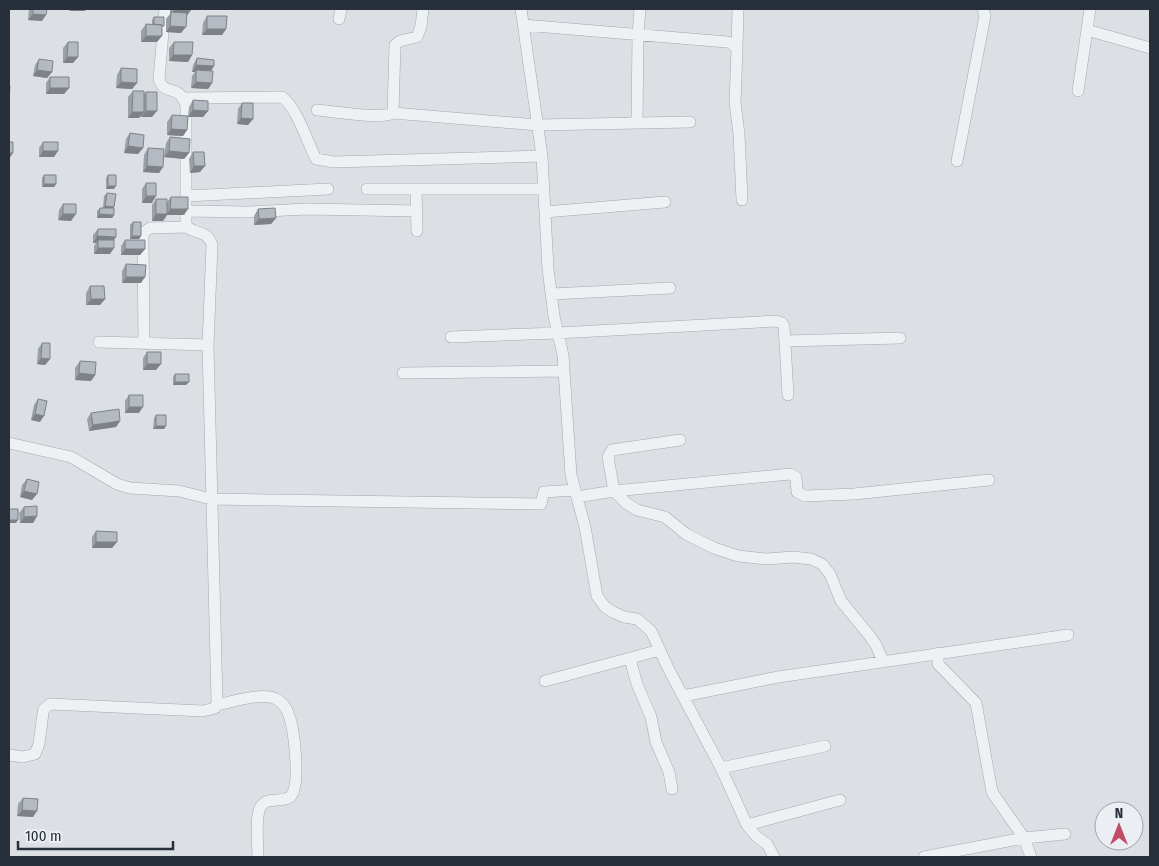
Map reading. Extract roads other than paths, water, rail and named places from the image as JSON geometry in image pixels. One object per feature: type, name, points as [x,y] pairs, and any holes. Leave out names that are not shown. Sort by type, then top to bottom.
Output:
[{"type":"street","points":[[164,9],[159,79],[165,89],[178,92],[184,98],[186,106],[187,227]]},
{"type":"street","points":[[393,114],[395,44],[417,38],[422,26],[423,9]]},
{"type":"street","points":[[521,9],[542,156],[548,269],[563,355],[571,476],[585,527],[597,596],[613,612],[643,622],[650,631],[747,825],[756,836],[767,844],[774,857]]},
{"type":"street","points":[[637,123],[640,9]]},
{"type":"street","points":[[738,9],[735,103],[739,134],[742,200]]},
{"type":"street","points":[[957,161],[985,16],[984,9]]},
{"type":"street","points":[[1078,91],[1090,9]]},
{"type":"street","points":[[523,25],[727,42],[737,49]]},
{"type":"street","points":[[1087,30],[1150,48]]},
{"type":"street","points":[[184,98],[282,97],[289,102],[294,111],[316,159],[334,162],[542,156]]},
{"type":"street","points":[[317,110],[380,116],[393,114],[538,125],[690,122]]},
{"type":"street","points":[[186,196],[328,189]]},
{"type":"street","points":[[416,189],[418,231]]},
{"type":"street","points":[[367,190],[543,189]]},
{"type":"street","points":[[545,212],[665,202]]},
{"type":"street","points":[[186,211],[248,212],[306,209],[417,211]]},
{"type":"street","points":[[144,344],[143,233],[150,228],[187,227],[207,235],[212,245],[208,345],[211,499],[215,578],[216,705]]},
{"type":"street","points":[[552,294],[670,288]]},
{"type":"street","points":[[451,337],[776,321],[784,326],[788,395]]},
{"type":"street","points":[[785,341],[900,338]]},
{"type":"street","points":[[99,342],[208,345]]},
{"type":"street","points":[[403,373],[564,371]]},
{"type":"street","points":[[680,440],[612,450],[608,457],[614,491],[626,503],[637,510],[665,517],[686,534],[714,548],[738,556],[767,559],[793,557],[811,559],[822,564],[830,574],[841,601],[869,635],[883,661]]},
{"type":"street","points":[[9,444],[71,457],[117,484],[130,488],[179,491],[211,499],[541,504],[544,492],[614,491],[790,474],[796,477],[797,492],[805,496],[854,494],[989,480]]},
{"type":"street","points":[[683,696],[778,677],[1068,635]]},
{"type":"street","points":[[545,681],[660,650]]},
{"type":"street","points":[[938,653],[938,664],[976,703],[992,792],[1024,838],[1031,857]]},
{"type":"street","points":[[630,658],[637,684],[651,717],[656,742],[668,772],[672,789]]},
{"type":"street","points":[[9,755],[23,757],[35,754],[39,744],[44,709],[50,704],[194,711],[212,709],[216,705],[266,696],[274,698],[282,703],[288,713],[295,744],[296,772],[291,796],[268,801],[260,808],[258,857]]},
{"type":"street","points":[[720,768],[825,746]]},
{"type":"street","points":[[747,825],[840,800]]},
{"type":"street","points":[[924,857],[1024,838],[1065,834]]}]
